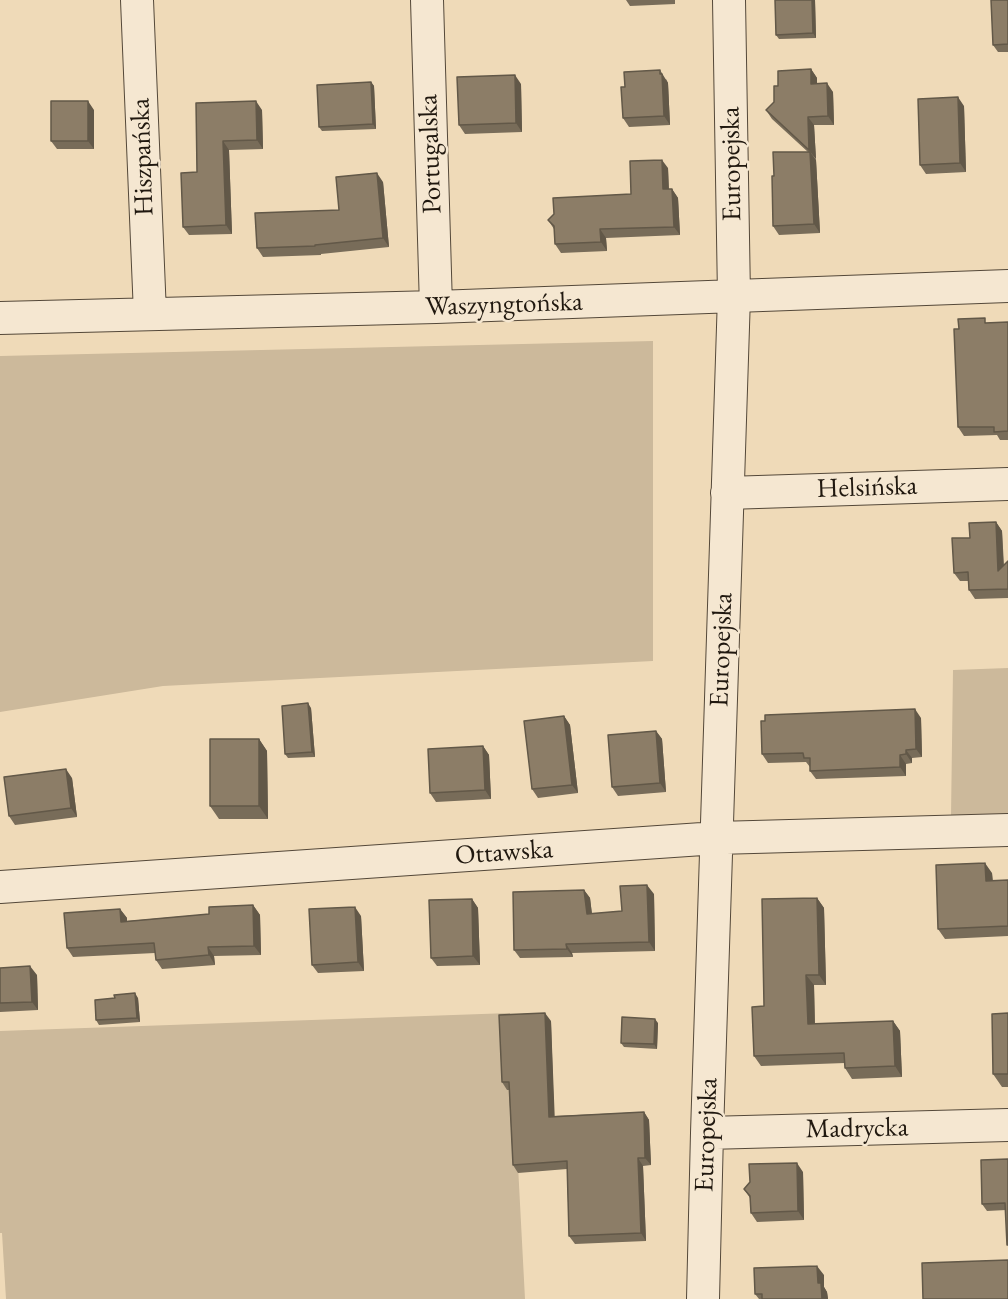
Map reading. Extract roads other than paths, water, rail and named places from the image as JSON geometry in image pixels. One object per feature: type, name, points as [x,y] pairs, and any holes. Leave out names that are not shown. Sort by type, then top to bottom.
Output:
[{"type":"street","name":"Hiszpańska","points":[[137,0],[150,314]]},
{"type":"street","name":"Portugalska","points":[[427,0],[436,307]]},
{"type":"street","name":"Europejska","points":[[703,1299],[734,296],[729,0]]},
{"type":"street","name":"Waszyngtońska","points":[[0,318],[436,307],[1008,286]]},
{"type":"street","name":"Helsińska","points":[[727,493],[1008,484]]},
{"type":"street","name":"Ottawska","points":[[0,887],[717,838],[1008,830]]},
{"type":"street","name":"Madrycka","points":[[707,1133],[1008,1125]]}]
